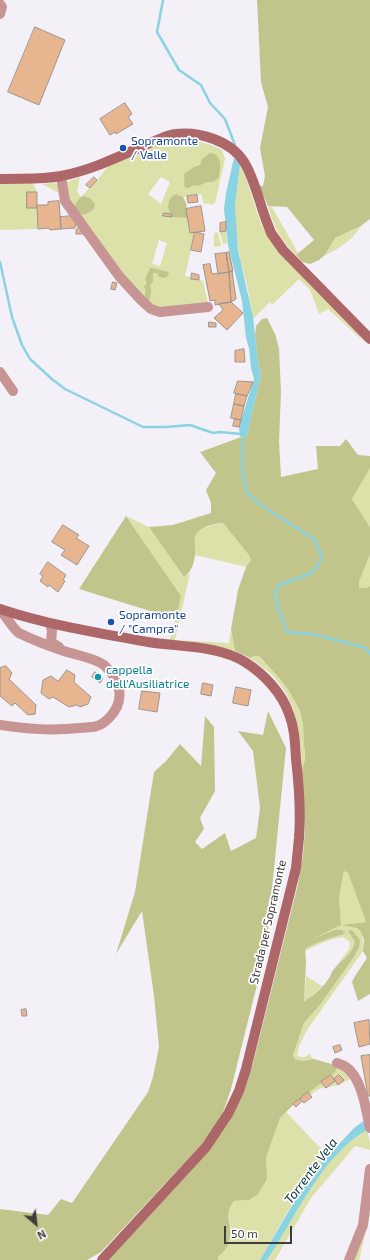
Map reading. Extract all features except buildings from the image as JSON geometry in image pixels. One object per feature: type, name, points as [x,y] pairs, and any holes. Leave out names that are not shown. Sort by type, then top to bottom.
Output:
[{"type":"main road","points":[[0,179],[61,176],[92,168],[164,136],[188,133],[211,138],[221,142],[232,149],[245,162],[268,225],[277,241],[298,265],[370,339]]},
{"type":"main road","name":"Strada per Sopramonte","points":[[0,609],[50,624],[148,642],[229,654],[244,661],[260,672],[272,685],[289,714],[294,732],[297,766],[299,837],[296,868],[246,1069],[239,1091],[228,1114],[206,1147],[102,1260]]},
{"type":"street","points":[[0,4],[2,7],[0,14]]},
{"type":"street","points":[[61,176],[65,201],[119,276],[146,305],[155,311],[160,312],[208,307]]},
{"type":"street","points":[[0,372],[13,391]]},
{"type":"street","points":[[0,609],[17,632],[64,651],[89,658],[103,665],[115,677],[119,686],[120,694],[118,704],[113,714],[106,721],[97,726],[34,730],[0,725]]},
{"type":"street","points":[[50,624],[52,630],[51,642],[64,651]]},
{"type":"street","points":[[337,1063],[350,1070],[358,1083],[369,1124]]},
{"type":"street","points":[[350,1260],[363,1224],[370,1169]]},
{"type":"green space","points":[[257,0],[370,0],[370,219],[361,226],[335,238],[325,255],[319,260],[310,264],[302,262],[296,255],[314,240],[287,207],[268,206],[259,186],[263,186],[265,176],[260,148],[268,107],[261,82]]},
{"type":"green space","points":[[173,140],[186,140],[204,143],[222,150],[225,159],[215,203],[210,205],[209,203],[204,204],[201,194],[183,197],[176,194],[171,197],[168,202],[170,213],[164,213],[164,216],[188,218],[195,232],[185,276],[203,281],[208,303],[156,309],[124,278],[69,202],[67,182],[80,177],[77,192],[81,197],[109,165]],"holes":[[[161,177],[170,182],[161,204],[148,194]],[[159,240],[167,243],[160,266],[152,264]]]},
{"type":"green space","points":[[210,153],[217,156],[219,159],[220,171],[218,179],[198,186],[194,185],[186,188],[184,186],[184,174],[200,165],[202,159]]},
{"type":"green space","points":[[240,165],[246,178],[261,224],[271,241],[366,342],[328,309],[319,314],[310,290],[299,279],[272,305],[270,302],[253,319],[247,285],[240,259],[236,230],[235,206]]},
{"type":"green space","points":[[0,183],[33,183],[37,192],[27,193],[27,208],[37,208],[38,229],[0,230]]},
{"type":"green space","points":[[42,184],[57,184],[59,188],[59,193]]},
{"type":"green space","points":[[176,194],[183,197],[186,203],[188,218],[172,217],[172,214],[170,213],[168,202],[173,195]]},
{"type":"green space","points":[[83,196],[90,198],[95,204],[91,211],[78,215],[75,204]]},
{"type":"green space","points":[[268,206],[272,207],[298,253],[296,255],[278,232]]},
{"type":"green space","points":[[361,226],[346,243],[325,255],[335,238]]},
{"type":"green space","points":[[226,231],[227,243],[223,244],[220,232]]},
{"type":"green space","points":[[218,232],[221,246],[214,247],[214,233]]},
{"type":"green space","points":[[150,268],[168,272],[169,274],[165,278],[159,277],[158,274],[153,273],[153,281],[150,285],[151,293],[149,301],[144,298],[146,290],[144,287],[147,283],[145,279]]},
{"type":"green space","points":[[267,318],[275,334],[279,348],[281,392],[279,441],[281,477],[318,469],[316,446],[340,446],[346,439],[358,455],[370,456],[370,468],[352,499],[370,527],[370,554],[359,582],[359,588],[366,588],[370,586],[370,994],[358,1001],[352,982],[367,958],[363,951],[364,940],[360,931],[356,928],[341,925],[312,939],[335,930],[342,930],[345,933],[319,942],[305,949],[306,961],[304,1002],[324,985],[335,968],[350,952],[355,942],[348,931],[352,930],[360,940],[359,947],[354,957],[320,1005],[304,1023],[293,1055],[295,1059],[303,1061],[314,1059],[335,1065],[336,1070],[294,1104],[280,1118],[266,1158],[267,1179],[258,1194],[249,1200],[234,1201],[230,1207],[228,1216],[230,1236],[225,1250],[218,1257],[218,1260],[108,1260],[197,1163],[241,1098],[253,1063],[298,884],[303,855],[305,831],[302,771],[305,759],[303,723],[299,709],[282,681],[259,656],[250,658],[235,651],[231,629],[238,590],[246,567],[251,560],[248,554],[223,523],[217,523],[202,529],[196,534],[194,562],[192,568],[184,577],[149,527],[173,525],[211,513],[211,503],[206,490],[216,473],[200,452],[247,435],[261,374],[255,335],[256,326],[262,319]],"holes":[[[344,871],[348,873],[366,922],[341,925],[339,898]]]},
{"type":"green space","points":[[370,468],[370,527],[352,499]]},
{"type":"green space","points":[[126,516],[149,527],[184,577],[190,573],[175,640],[229,643],[231,629],[235,651],[219,647],[170,640],[181,596]]},
{"type":"green space","points":[[126,516],[181,596],[176,619],[79,589]]},
{"type":"green space","points":[[223,523],[248,554],[251,560],[246,567],[195,555],[195,540],[198,532],[206,527]]},
{"type":"green space","points":[[370,554],[370,586],[366,588],[359,588],[359,582]]},
{"type":"green space","points":[[259,656],[283,681],[295,701],[303,723],[316,726],[304,750],[305,759],[302,771],[299,732],[293,708],[288,696],[272,675],[250,658]]},
{"type":"green space","points":[[268,711],[286,748],[266,949],[231,1089],[221,1118],[201,1145],[101,1252],[87,1260],[0,1260],[0,1209],[48,1215],[61,1199],[72,1203],[148,1092],[153,1077],[159,1047],[154,996],[142,911],[116,954],[135,892],[154,772],[166,761],[180,744],[201,766],[205,716],[214,727],[215,791],[200,818],[204,829],[195,842],[202,849],[225,833],[231,851],[256,838],[260,808],[253,751],[238,731],[263,735]]},
{"type":"green space","points":[[301,867],[340,925],[339,898],[344,871],[348,873],[366,922],[343,925],[354,928],[360,932],[363,939],[363,951],[307,1030],[299,1046],[297,1055],[304,1057],[310,1054],[314,1059],[303,1061],[295,1059],[293,1055],[304,1023],[320,1005],[354,957],[360,940],[349,933],[355,942],[353,947],[332,972],[349,949],[350,942],[343,937],[338,938],[323,942],[305,951],[305,949],[314,944],[344,934],[304,943],[298,884]]},
{"type":"green space","points":[[306,976],[322,986],[304,1003]]},
{"type":"green space","points":[[335,1065],[353,1078],[338,1085],[319,1089],[310,1095],[308,1092],[334,1073]]},
{"type":"green space","points":[[286,1112],[328,1156],[299,1193],[260,1260],[218,1260],[218,1257],[223,1252],[231,1228],[227,1214],[229,1207],[234,1201],[249,1200],[267,1179],[266,1158],[280,1118]]},
{"type":"green space","points":[[367,1130],[370,1150],[355,1146],[311,1198],[275,1260],[267,1260],[310,1189],[323,1171],[336,1155],[351,1141]]},
{"type":"green space","points":[[370,1214],[359,1260],[353,1260],[367,1216]]},
{"type":"water","points":[[234,158],[240,165],[235,206],[238,250],[253,317],[258,362],[261,374],[247,435],[240,437],[239,427],[254,379],[246,338],[242,301],[228,245],[224,209]]},
{"type":"water","points":[[365,1120],[367,1130],[351,1141],[336,1155],[311,1189],[267,1260],[260,1260],[314,1171],[354,1128]]},
{"type":"waterway","points":[[163,0],[157,32],[179,70],[201,85],[210,103],[225,119],[235,145]]},
{"type":"waterway","points":[[0,262],[12,317],[22,345],[30,359],[65,389],[143,427],[190,425],[213,433],[220,432],[241,434]]},
{"type":"waterway","name":"Torrente Vela","points":[[245,433],[242,447],[243,476],[247,493],[261,505],[315,540],[322,558],[312,573],[279,585],[275,593],[277,604],[287,632],[313,634],[366,648],[370,654]]},
{"type":"place","name":"Sopramonte / Valle","points":[[123,148]]},
{"type":"place","name":"Sopramonte / \"Campra\"","points":[[111,622]]},
{"type":"place","name":"cappella dell'Ausiliatrice","points":[[98,677]]}]
